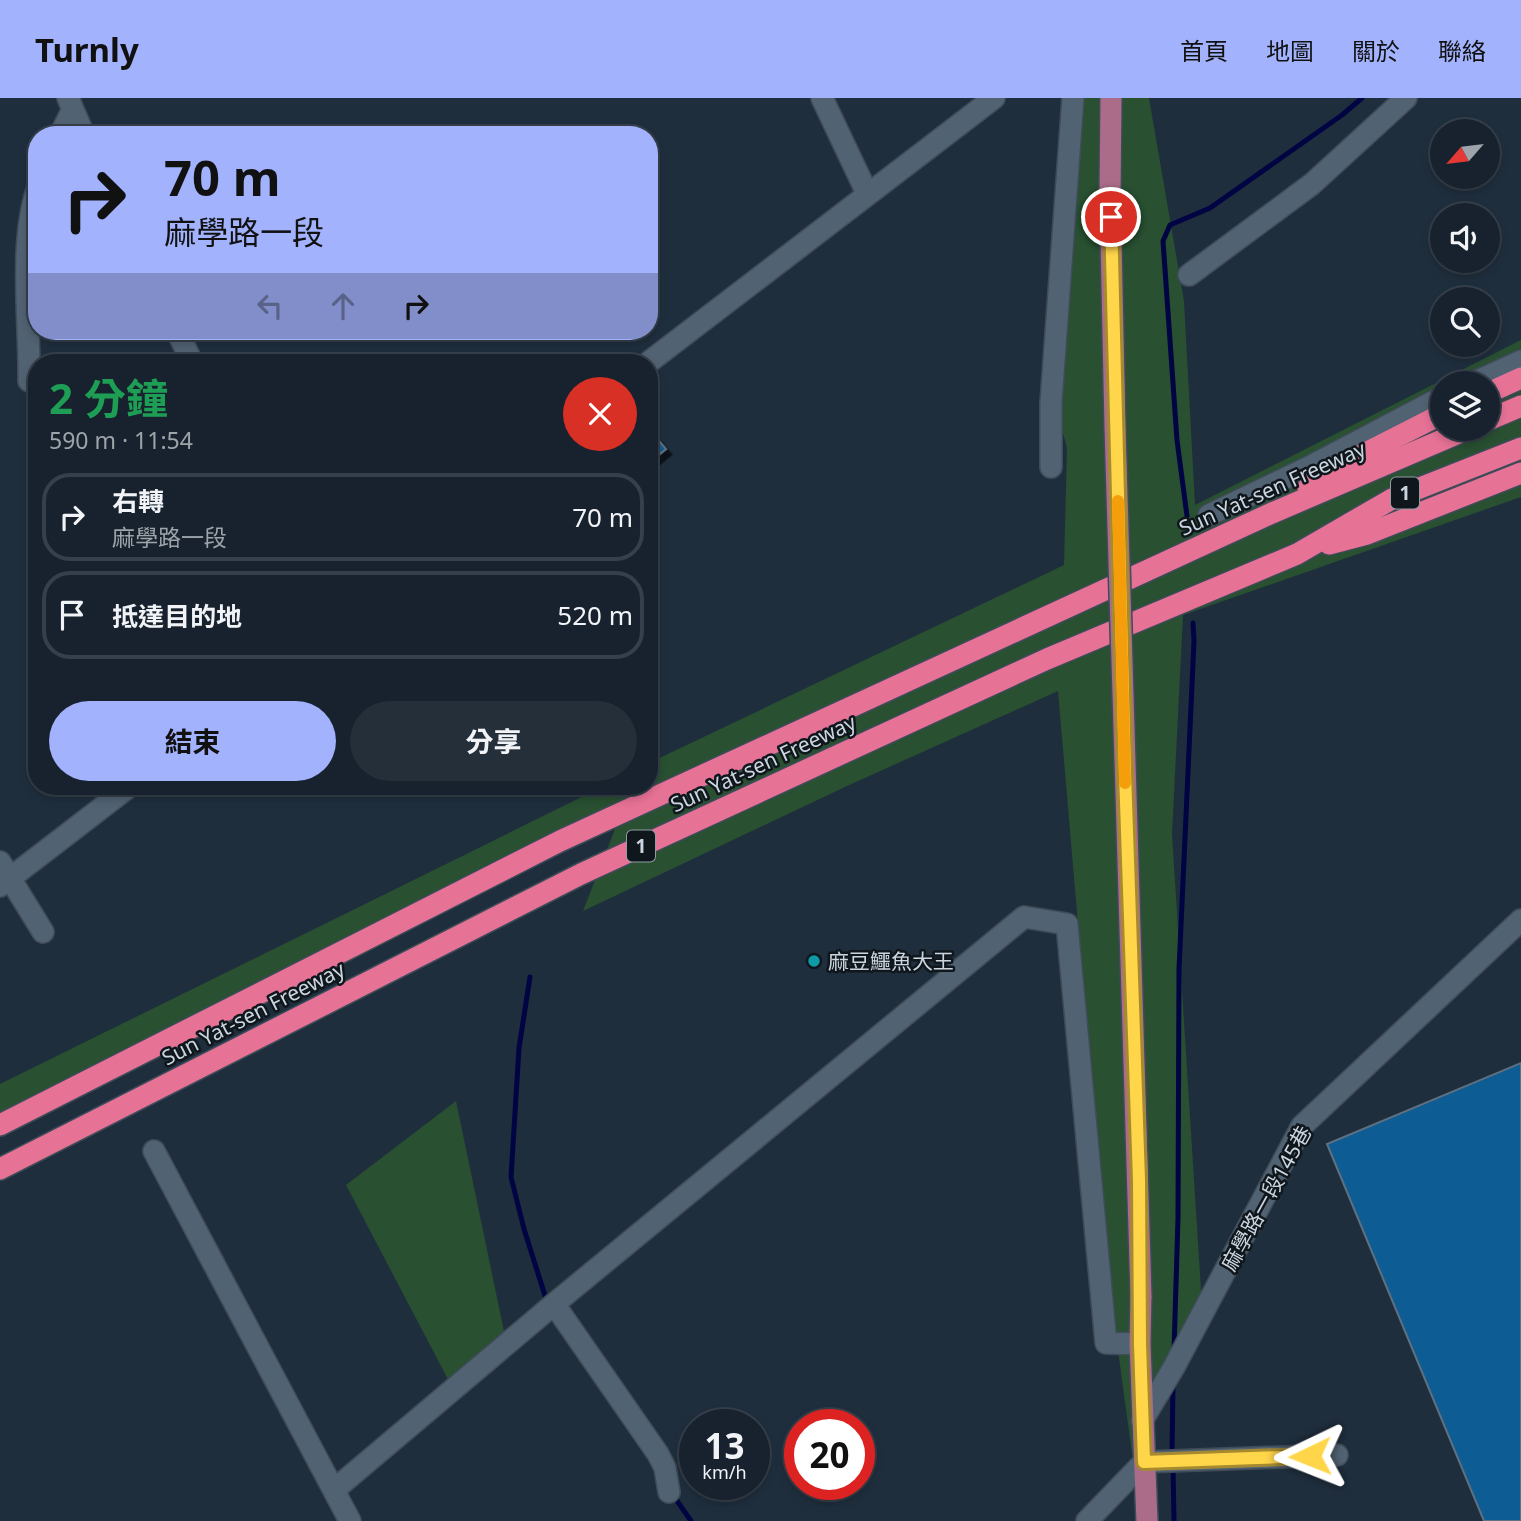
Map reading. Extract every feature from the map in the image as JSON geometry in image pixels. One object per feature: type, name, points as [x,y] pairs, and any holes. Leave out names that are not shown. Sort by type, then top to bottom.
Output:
[{"type":"highway","points":[[1500,388],[1521,378]]},
{"type":"highway","points":[[1500,416],[1521,406]]},
{"type":"highway","points":[[1272,513],[1336,468],[1430,420]]},
{"type":"highway","name":"Sun Yat-sen Freeway","points":[[0,1125],[560,841],[1272,513],[1440,441]]},
{"type":"highway","name":"Sun Yat-sen Freeway","points":[[0,1169],[581,874],[1047,659],[1297,554],[1392,499],[1521,448]]},
{"type":"highway","points":[[1297,554],[1367,534],[1521,473]]},
{"type":"main road","points":[[1111,98],[1110,193],[1115,427],[1147,1521]]},
{"type":"lane","points":[[822,98],[867,193]]},
{"type":"lane","points":[[658,355],[994,98]]},
{"type":"lane","points":[[1051,467],[1051,402],[1073,98]]},
{"type":"lane","points":[[1189,275],[1312,184],[1406,98]]},
{"type":"lane","points":[[63,126],[70,104]]},
{"type":"lane","points":[[70,104],[80,126]]},
{"type":"lane","points":[[1499,371],[1521,361]]},
{"type":"lane","points":[[1209,515],[1309,467],[1430,403]]},
{"type":"lane","points":[[43,932],[3,876],[117,795]]},
{"type":"lane","points":[[334,1490],[554,1304],[1024,917],[1067,924],[1106,1343],[1140,1344]]},
{"type":"lane","name":"麻學路一段145巷","points":[[1142,1421],[1171,1372],[1302,1126],[1521,919]]},
{"type":"lane","points":[[154,1151],[350,1521]]},
{"type":"lane","points":[[554,1304],[658,1454],[665,1468],[669,1492]]},
{"type":"lane","points":[[1087,1521],[1144,1462],[1337,1455]]},
{"type":"green space","points":[[1078,98],[1149,98],[1184,301],[1195,505],[1430,386],[1430,441],[1500,441],[1500,371],[1460,371],[1487,357],[1500,357],[1500,351],[1521,340],[1521,497],[1183,615],[1172,834],[1203,1321],[1133,1461],[1109,1284],[1058,691],[847,786],[583,911],[624,806],[0,1114],[0,1084],[586,795],[658,795],[658,759],[1064,565],[1067,448],[1044,362]]},
{"type":"green space","points":[[456,1101],[505,1336],[451,1385],[346,1185]]},
{"type":"building","points":[[658,440],[666,449],[658,456]]},
{"type":"building","points":[[1521,1063],[1521,1521],[1484,1521],[1327,1144]]},
{"type":"waterway","points":[[1187,516],[1177,440],[1163,241],[1170,225],[1210,208],[1362,98]]},
{"type":"waterway","points":[[1174,1350],[1178,1218],[1179,969],[1193,623]]},
{"type":"waterway","points":[[530,977],[519,1048],[511,1177],[547,1302]]},
{"type":"waterway","points":[[1172,1455],[1173,1384]]},
{"type":"waterway","points":[[1173,1465],[1174,1521]]},
{"type":"waterway","points":[[673,1495],[691,1521]]},
{"type":"slow traffic","points":[[1118,501],[1125,783]]},
{"type":"place","name":"麻豆鱷魚大王","points":[[814,961]]},
{"type":"route","points":[[1111,217],[1125,773],[1139,1180],[1144,1462],[1310,1456]]}]
